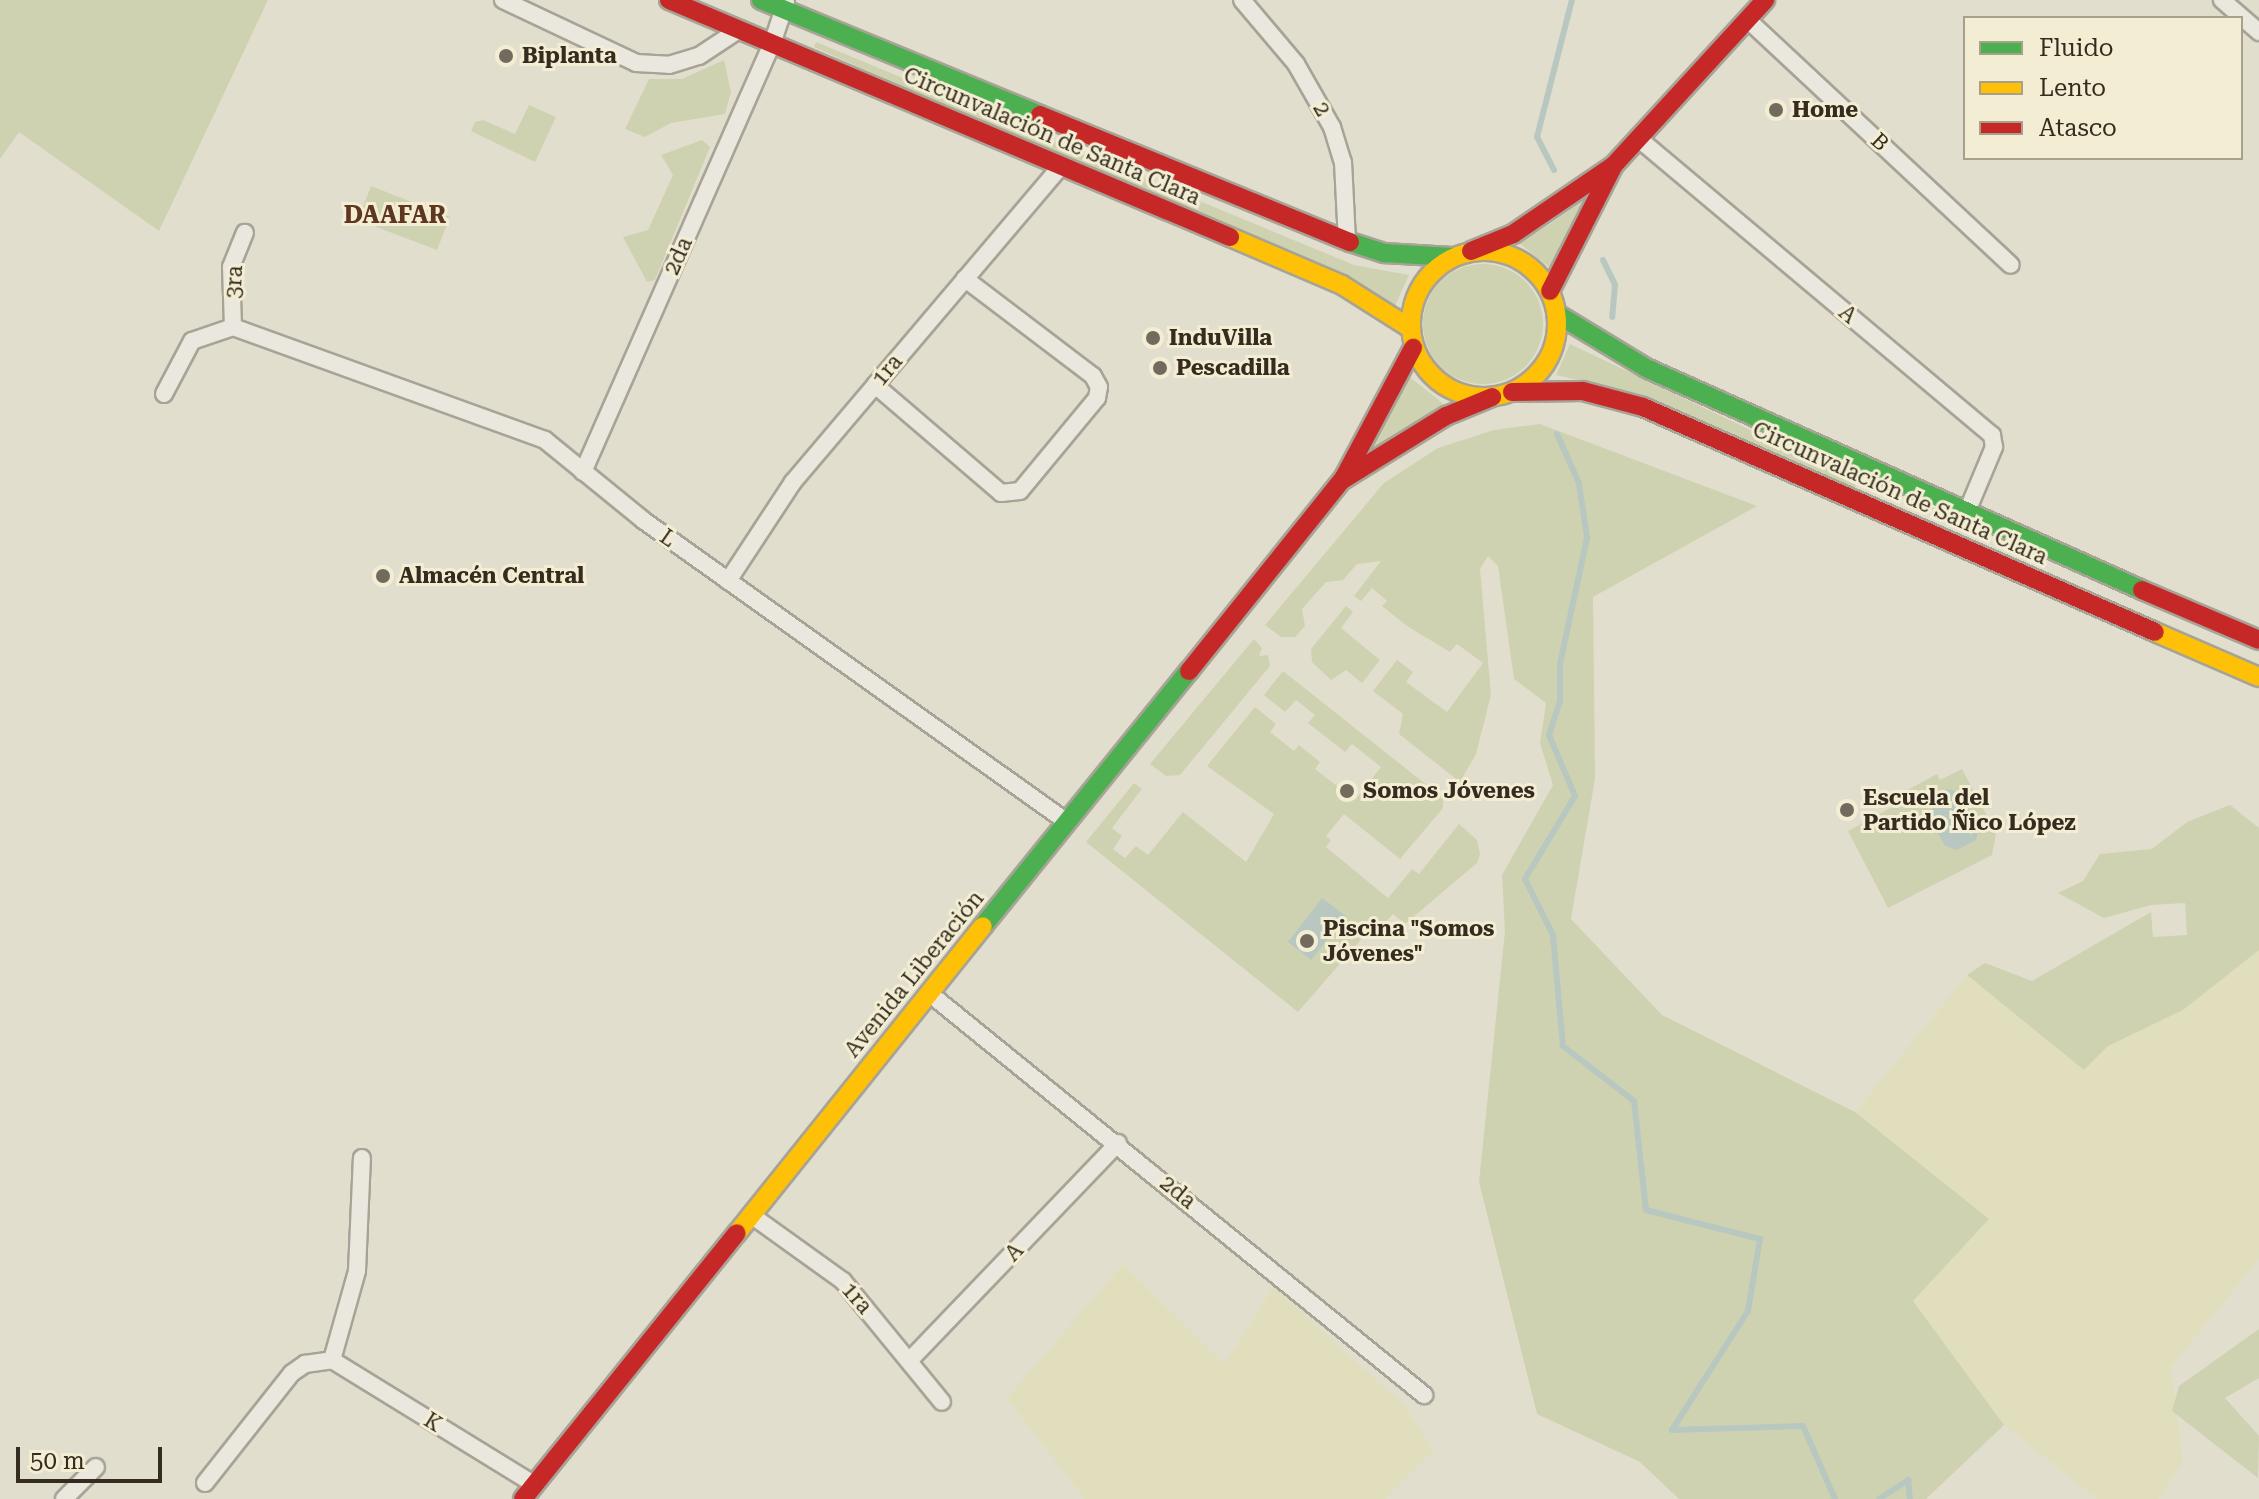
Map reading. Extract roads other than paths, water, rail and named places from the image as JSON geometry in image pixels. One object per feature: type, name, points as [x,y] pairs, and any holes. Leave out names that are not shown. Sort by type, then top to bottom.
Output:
[{"type":"main road","name":"Circunvalación de Santa Clara","points":[[669,0],[773,41],[1058,169],[1342,285],[1410,328]]},
{"type":"main road","name":"Circunvalación de Santa Clara","points":[[761,0],[785,5],[1347,241],[1384,253],[1452,257]]},
{"type":"main road","points":[[1471,251],[1517,258],[1550,291],[1557,314],[1548,361],[1512,392],[1492,397],[1467,396],[1444,387],[1425,370],[1413,348],[1410,328],[1420,286],[1452,257],[1513,234],[1614,165],[1765,0]]},
{"type":"main road","points":[[1550,291],[1614,165]]},
{"type":"main road","name":"Circunvalación de Santa Clara","points":[[1557,314],[1646,368],[1966,514],[2259,640]]},
{"type":"main road","name":"Avenida Liberación","points":[[529,1492],[1343,479],[1413,348]]},
{"type":"main road","name":"Circunvalación de Santa Clara","points":[[1512,392],[1583,391],[1643,407],[2259,677]]},
{"type":"main road","name":"Avenida Liberación","points":[[1343,479],[1446,416],[1492,397]]},
{"type":"street","points":[[503,0],[636,63],[669,65],[699,56],[742,28]]},
{"type":"street","name":"2","points":[[1242,0],[1296,64],[1332,127],[1343,162],[1347,241]]},
{"type":"street","points":[[2222,0],[2240,16]]},
{"type":"street","name":"2da","points":[[583,472],[773,41],[785,5]]},
{"type":"street","points":[[2243,18],[2259,32]]},
{"type":"street","name":"B","points":[[1748,20],[2011,265]]},
{"type":"street","name":"A","points":[[1639,139],[1992,435],[1994,447],[1966,514]]},
{"type":"street","name":"1ra","points":[[728,581],[793,482],[1058,169]]},
{"type":"street","name":"3ra","points":[[164,394],[192,341],[233,327],[231,267],[245,233]]},
{"type":"street","points":[[875,385],[1001,493],[1020,491],[1097,398],[1099,387],[1093,376],[965,279]]},
{"type":"street","name":"L","points":[[233,327],[545,440],[728,581],[1067,822]]},
{"type":"street","name":"2da","points":[[929,993],[1118,1143],[1424,1395]]},
{"type":"street","name":"A","points":[[909,1361],[1118,1143]]},
{"type":"street","points":[[205,1483],[292,1373],[305,1364],[332,1360],[357,1271],[362,1158]]},
{"type":"street","name":"1ra","points":[[751,1215],[843,1281],[942,1402]]},
{"type":"street","name":"K","points":[[332,1360],[529,1492]]},
{"type":"street","points":[[64,1499],[96,1467]]},
{"type":"waterway","points":[[1554,170],[1537,137],[1572,0]]},
{"type":"waterway","points":[[1603,260],[1615,285],[1612,317]]},
{"type":"waterway","points":[[1557,434],[1579,483],[1587,538],[1560,664],[1560,701],[1549,735],[1575,796],[1525,879],[1553,935],[1563,1046],[1634,1101],[1646,1210],[1760,1239],[1748,1311],[1672,1430],[1803,1426],[1835,1499]]},
{"type":"waterway","points":[[1879,1499],[1908,1480],[1910,1499]]},
{"type":"place","name":"Biplanta","points":[[506,56]]},
{"type":"place","name":"Home","points":[[1776,110]]},
{"type":"place","name":"InduVilla","points":[[1153,338]]},
{"type":"place","name":"Pescadilla","points":[[1160,368]]},
{"type":"place","name":"Almacén Central","points":[[383,576]]},
{"type":"place","name":"Somos Jóvenes","points":[[1347,791]]},
{"type":"place","name":"Escuela del Partido Ñico López","points":[[1847,810]]},
{"type":"place","name":"Piscina \"Somos Jóvenes\"","points":[[1307,941]]},
{"type":"district","name":"DAAFAR","points":[[395,216]]}]
